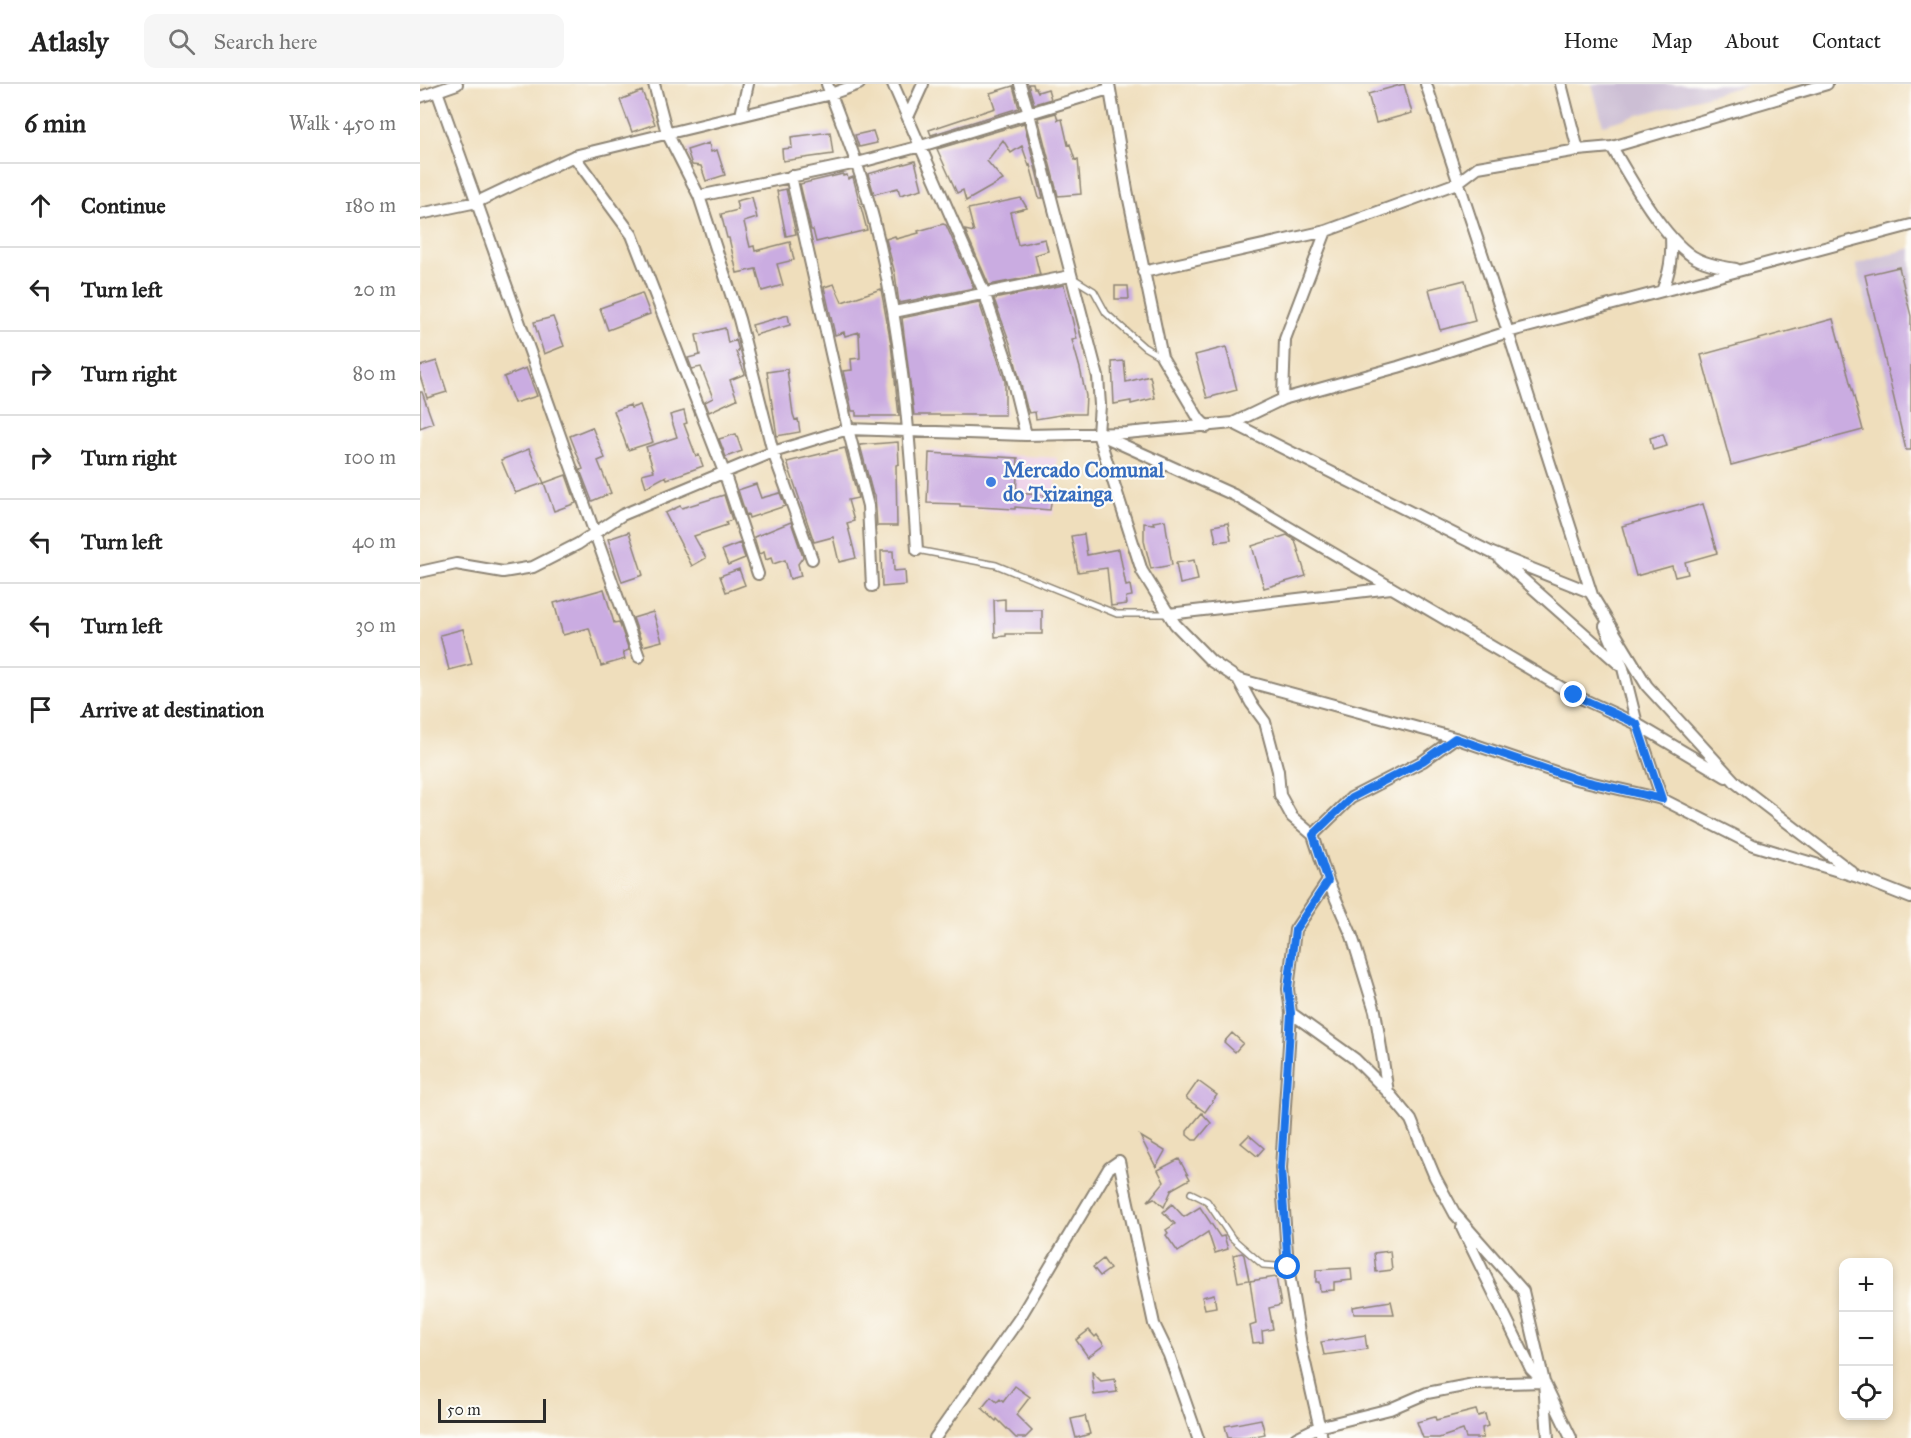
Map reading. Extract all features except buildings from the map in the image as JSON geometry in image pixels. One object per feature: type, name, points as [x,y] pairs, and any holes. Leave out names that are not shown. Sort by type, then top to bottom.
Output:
[{"type":"street","points":[[420,97],[457,84]]},
{"type":"street","points":[[654,84],[667,133],[699,196],[739,319],[773,452],[812,559]]},
{"type":"street","points":[[741,115],[748,84]]},
{"type":"street","points":[[420,214],[477,202],[574,156],[741,115],[829,89],[859,84]]},
{"type":"street","points":[[893,84],[984,292],[1010,370],[1026,435]]},
{"type":"street","points":[[908,117],[923,84]]},
{"type":"street","points":[[1020,84],[1098,377],[1100,405],[1098,434],[1142,572],[1175,624],[1211,661],[1238,679],[1455,738],[1576,779],[1662,799],[1752,845],[1858,877],[1911,898]]},
{"type":"street","points":[[1426,84],[1508,332],[1590,592],[1623,668],[1637,724],[1662,799]]},
{"type":"street","points":[[1561,84],[1578,150]]},
{"type":"street","points":[[1143,272],[1326,231],[1457,183],[1478,167],[1578,150],[1612,147],[1827,84]]},
{"type":"street","points":[[699,196],[921,146],[1029,114],[1109,86],[1126,190],[1162,357],[1199,419],[1207,427]]},
{"type":"street","points":[[829,89],[857,162],[875,222],[894,312],[910,430],[917,550]]},
{"type":"street","points":[[436,91],[639,657]]},
{"type":"street","points":[[1612,147],[1671,237],[1692,256],[1717,266],[1742,270]]},
{"type":"street","points":[[574,156],[632,235],[724,472],[758,574]]},
{"type":"street","points":[[791,176],[848,429],[868,506],[872,586]]},
{"type":"street","points":[[420,572],[456,564],[503,572],[533,567],[578,544],[622,515],[773,452],[848,429],[1026,435],[1098,434],[1207,427],[1233,423],[1283,399],[1398,367],[1508,332],[1911,225]]},
{"type":"street","points":[[1283,399],[1285,339],[1326,231]]},
{"type":"street","points":[[1662,291],[1671,265],[1671,237]]},
{"type":"street","points":[[894,312],[1070,276]]},
{"type":"street","points":[[1233,423],[1492,553],[1590,592],[1647,686]]},
{"type":"street","points":[[1098,434],[1234,495],[1574,695],[1637,724],[1736,783],[1858,877]]},
{"type":"street","points":[[1492,553],[1623,668],[1647,686],[1736,783]]},
{"type":"street","points":[[1169,614],[1392,588]]},
{"type":"street","points":[[1238,679],[1265,722],[1278,771],[1281,795],[1292,817],[1313,835],[1328,881],[1352,936],[1375,1011],[1388,1092]]},
{"type":"street","points":[[1313,835],[1351,798],[1423,761],[1455,738]]},
{"type":"street","points":[[1320,1433],[1301,1345],[1288,1267],[1281,1168],[1291,1013],[1288,989],[1295,930],[1328,881]]},
{"type":"street","points":[[1291,1013],[1355,1059],[1388,1092],[1411,1120],[1435,1177],[1531,1369],[1544,1382],[1571,1438]]},
{"type":"street","points":[[935,1438],[1019,1319],[1109,1168],[1119,1161],[1154,1324],[1169,1355],[1198,1438]]},
{"type":"street","points":[[1455,1214],[1523,1291],[1544,1382],[1548,1438]]},
{"type":"street","points":[[1296,1438],[1320,1433],[1427,1393],[1474,1384],[1544,1382]]},
{"type":"lane","points":[[1070,276],[1094,291],[1106,313],[1144,347],[1162,357]]},
{"type":"lane","points":[[917,550],[996,565],[1117,614],[1169,614]]},
{"type":"lane","points":[[1191,1193],[1207,1201],[1232,1238],[1263,1264],[1288,1267]]},
{"type":"shaded area","points":[[1592,84],[1749,84],[1603,125]]},
{"type":"shaded area","points":[[1911,248],[1911,445],[1905,446],[1856,264]]},
{"type":"shaded area","name":"Mercado Comunal do Txizainga","points":[[928,450],[1057,458],[1053,515],[925,506]]},
{"type":"place","name":"Mercado Comunal do Txizainga","points":[[991,482]]},
{"type":"route","points":[[1288,1267],[1281,1168],[1291,1013],[1288,989],[1295,930],[1328,881],[1313,835],[1351,798],[1423,761],[1455,738],[1576,779],[1662,799],[1637,724],[1574,695]]}]
